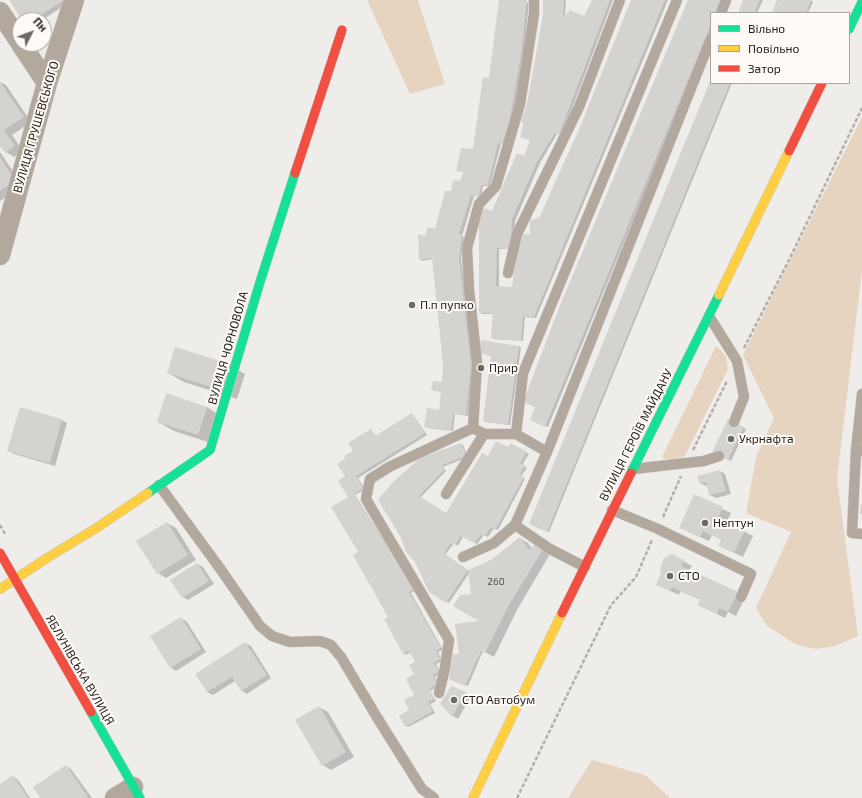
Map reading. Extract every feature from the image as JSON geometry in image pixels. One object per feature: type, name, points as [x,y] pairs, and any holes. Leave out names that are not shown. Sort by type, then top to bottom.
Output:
[{"type":"street","name":"ВУЛИЦЯ ГРУШЕВСЬКОГО","points":[[0,255],[47,83],[74,0]]},
{"type":"street","points":[[850,27],[862,2]]},
{"type":"street","points":[[0,12],[12,30]]},
{"type":"street","name":"ВУЛИЦЯ ЧОРНОВОЛА","points":[[0,589],[98,527],[210,450],[260,282],[342,30]]},
{"type":"street","points":[[27,52],[47,83]]},
{"type":"street","name":"ВУЛИЦЯ ГЕРОЇВ МАЙДАНУ","points":[[473,798],[612,510],[709,316],[820,84]]},
{"type":"street","name":"ЯБЛУНІВСЬКА ВУЛИЦЯ","points":[[0,553],[136,792]]},
{"type":"street","points":[[115,798],[136,792]]},
{"type":"lane","points":[[473,428],[477,363],[466,248],[479,204],[496,186],[520,104],[534,14],[534,0]]},
{"type":"lane","points":[[508,273],[517,234],[579,107],[620,0]]},
{"type":"lane","points":[[516,434],[523,372],[677,0]]},
{"type":"lane","points":[[721,12],[726,0]]},
{"type":"lane","points":[[463,557],[494,543],[515,525],[547,452],[710,41]]},
{"type":"lane","points":[[709,316],[737,361],[744,397],[734,422]]},
{"type":"lane","points":[[862,394],[852,533],[862,534]]},
{"type":"lane","points":[[473,428],[484,434],[516,434],[547,452]]},
{"type":"lane","points":[[440,693],[449,640],[366,499],[370,479],[389,467],[473,428]]},
{"type":"lane","points":[[446,494],[484,434]]},
{"type":"lane","points":[[633,470],[704,461],[719,456]]},
{"type":"lane","points":[[159,485],[260,626],[272,636],[290,642],[320,642],[331,645],[341,657],[422,789],[434,798]]},
{"type":"lane","points":[[612,510],[658,529],[751,574],[741,597]]},
{"type":"lane","points":[[515,525],[550,549],[585,567]]},
{"type":"shaded area","points":[[367,0],[418,0],[445,84],[410,94]]},
{"type":"shaded area","points":[[862,117],[862,270],[837,479],[858,636],[835,646],[816,649],[797,645],[767,626],[756,608],[791,532],[746,513],[756,457],[774,418],[743,355]]},
{"type":"shaded area","points":[[716,346],[726,357],[728,369],[685,456],[676,459],[665,459],[662,457]]},
{"type":"shaded area","points":[[592,760],[645,775],[670,798],[568,798]]},
{"type":"building","points":[[9,0],[64,0],[45,12],[17,12]]},
{"type":"building","points":[[499,0],[527,0],[521,55],[509,123],[502,144],[498,143],[488,185],[481,185],[479,197],[471,195],[459,234],[462,235],[459,257],[471,366],[466,415],[453,414],[451,430],[424,427],[427,408],[439,410],[441,391],[431,390],[433,381],[442,382],[443,365],[432,258],[419,260],[418,234],[425,236],[428,227],[435,229],[445,191],[451,191],[453,180],[460,181],[463,172],[456,171],[461,148],[473,149],[483,77],[489,78]]},
{"type":"building","points":[[543,0],[564,0],[563,17],[570,10],[584,16],[592,0],[610,0],[559,135],[555,133],[537,162],[512,219],[511,248],[497,248],[496,286],[512,287],[520,235],[530,234],[530,220],[539,218],[580,127],[631,0],[665,0],[534,317],[523,316],[521,341],[491,338],[493,313],[479,313],[479,223],[484,208],[492,211],[517,153],[524,156],[530,140],[520,137],[524,123],[521,122],[528,100],[543,14]]},
{"type":"building","points":[[688,0],[721,0],[716,12],[710,12],[710,26],[545,427],[530,420],[535,407],[523,402],[559,308]]},
{"type":"building","points":[[743,0],[760,0],[754,12],[738,12]]},
{"type":"building","points":[[777,0],[811,0],[806,12],[772,12]]},
{"type":"building","points":[[710,81],[710,84],[730,84],[547,532],[529,524]]},
{"type":"building","points":[[0,82],[24,117],[4,130],[15,146],[5,153],[0,146]]},
{"type":"building","points":[[0,157],[15,181],[0,191]]},
{"type":"building","points":[[481,340],[519,346],[508,425],[483,421],[491,355],[479,353]]},
{"type":"building","points":[[175,347],[230,364],[221,390],[167,373]]},
{"type":"building","points":[[166,393],[207,407],[198,435],[157,422]]},
{"type":"building","points":[[20,407],[62,419],[50,463],[7,451]]},
{"type":"building","points":[[412,413],[425,433],[356,476],[363,488],[354,494],[414,589],[409,592],[441,648],[436,651],[440,659],[434,663],[439,672],[433,675],[438,684],[429,689],[434,699],[428,702],[433,711],[405,727],[399,716],[409,710],[404,700],[414,695],[406,679],[414,674],[409,665],[415,662],[409,651],[403,654],[384,619],[388,617],[353,555],[358,552],[331,507],[348,497],[338,481],[345,476],[337,464],[345,459],[344,456],[353,451],[348,443],[371,429],[375,436]]},
{"type":"building","points":[[728,419],[744,427],[728,460],[712,452]]},
{"type":"building","points":[[496,441],[508,447],[511,443],[527,452],[520,463],[525,465],[520,474],[524,477],[495,530],[491,527],[485,536],[481,535],[474,543],[461,536],[455,545],[451,543],[444,553],[468,570],[446,603],[429,592],[415,562],[406,552],[401,538],[378,500],[393,482],[420,458],[461,443],[466,456],[442,465],[444,470],[419,496],[446,513],[482,453],[488,456]]},
{"type":"building","points":[[720,470],[726,491],[709,495],[706,482],[700,484],[697,476]]},
{"type":"building","name":"Нептун","points":[[694,494],[723,507],[718,518],[745,530],[734,553],[718,546],[721,540],[703,531],[700,537],[679,528]]},
{"type":"building","points":[[861,504],[862,514],[860,514]]},
{"type":"building","points":[[167,522],[188,555],[157,574],[136,541]]},
{"type":"building","points":[[520,537],[529,550],[535,544],[543,549],[509,605],[485,653],[481,651],[465,686],[449,679],[453,654],[459,654],[455,624],[479,621],[453,606],[460,595],[471,594],[468,570],[491,560]]},
{"type":"building","points":[[672,554],[684,560],[681,566],[738,592],[728,612],[719,608],[717,614],[697,605],[700,599],[672,587],[670,591],[656,585],[661,573],[660,568],[664,558]]},
{"type":"building","points":[[197,563],[209,581],[182,598],[170,580]]},
{"type":"building","points":[[181,617],[201,649],[170,668],[150,636]]},
{"type":"building","points":[[245,642],[267,675],[241,691],[232,677],[207,692],[195,674]]},
{"type":"building","points":[[451,686],[466,692],[452,717],[440,704]]},
{"type":"building","points":[[319,706],[346,752],[322,766],[295,720]]},
{"type":"building","points":[[66,765],[88,797],[40,798],[33,787]]},
{"type":"building","points":[[13,775],[28,798],[0,798],[0,784]]},
{"type":"traffic: fast","points":[[850,27],[862,2]]},
{"type":"traffic: fast","points":[[148,493],[210,450],[260,282],[295,173]]},
{"type":"traffic: fast","points":[[631,473],[719,295]]},
{"type":"traffic: fast","points":[[91,712],[140,798]]},
{"type":"traffic: slow","points":[[719,295],[789,151]]},
{"type":"traffic: slow","points":[[0,589],[98,527],[148,493]]},
{"type":"traffic: slow","points":[[473,798],[562,613]]},
{"type":"traffic: jam","points":[[295,173],[342,30]]},
{"type":"traffic: jam","points":[[789,151],[822,84]]},
{"type":"traffic: jam","points":[[562,613],[631,473]]},
{"type":"traffic: jam","points":[[0,553],[91,712]]},
{"type":"place","name":"П.п пупко","points":[[412,305]]},
{"type":"place","name":"Прир","points":[[481,368]]},
{"type":"place","name":"Укрнафта","points":[[731,439]]},
{"type":"place","name":"Нептун","points":[[705,523]]},
{"type":"place","name":"СТО","points":[[670,576]]},
{"type":"place","name":"СТО Автобум","points":[[454,700]]}]
